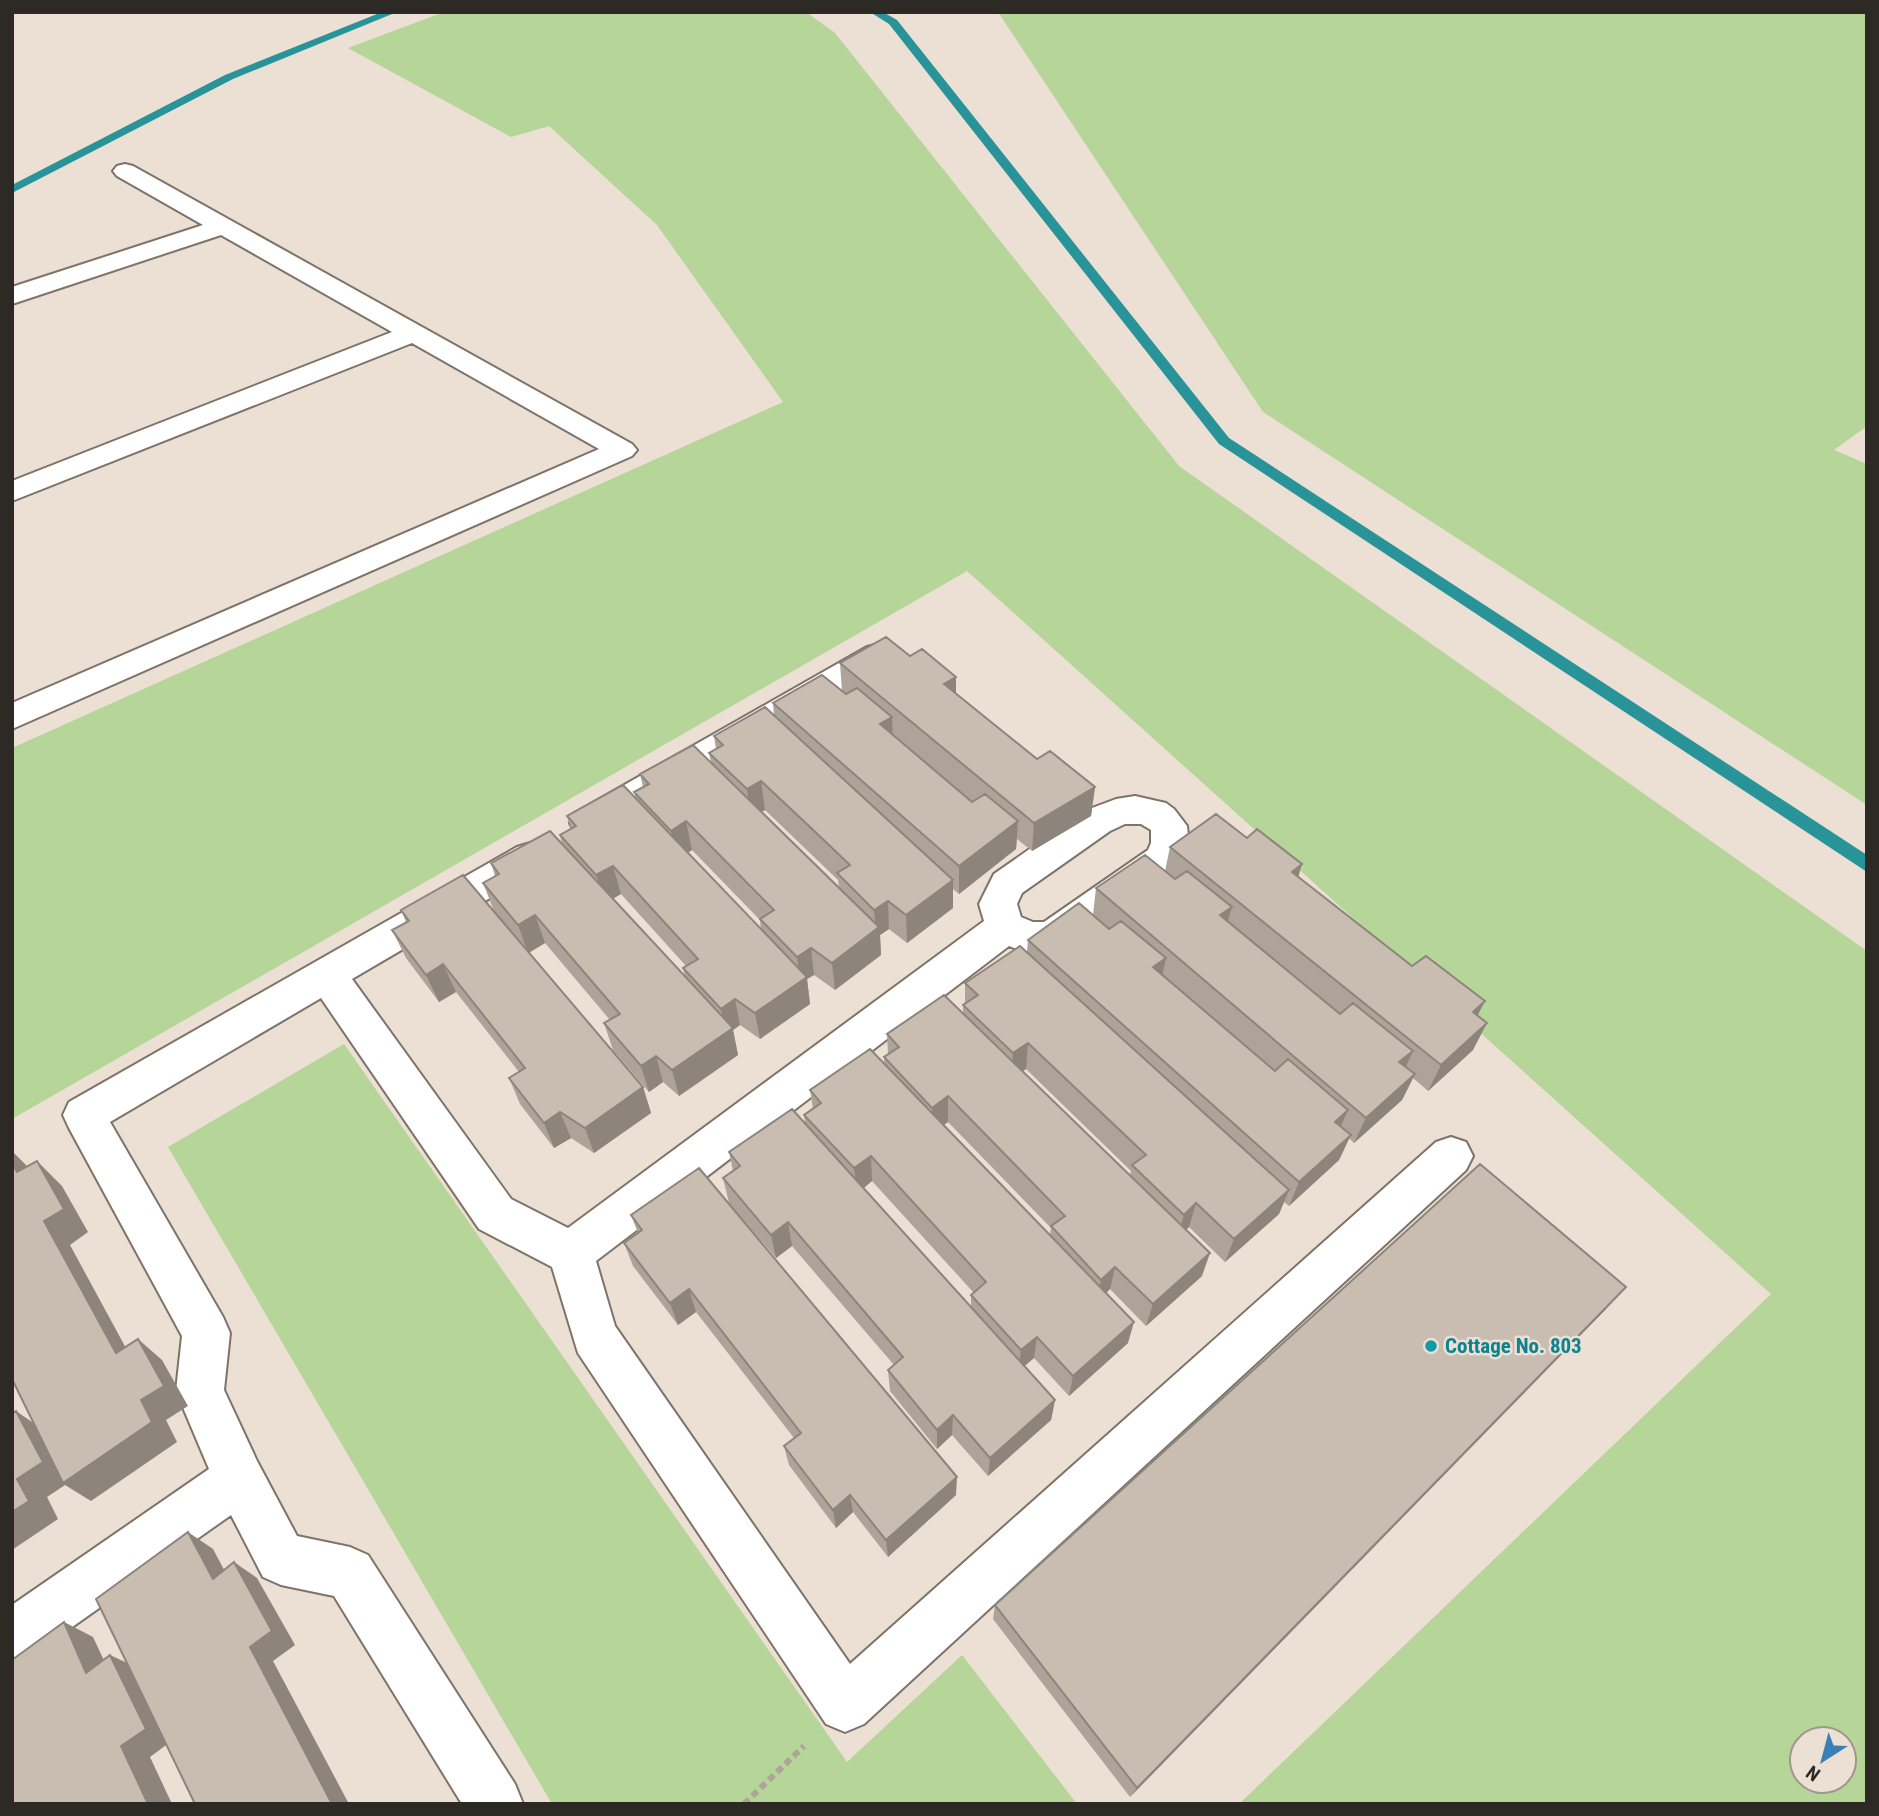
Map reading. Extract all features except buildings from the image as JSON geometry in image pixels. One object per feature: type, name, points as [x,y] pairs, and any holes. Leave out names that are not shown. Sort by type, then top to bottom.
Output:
[{"type":"street","points":[[12,717],[622,450],[125,171]]},
{"type":"street","points":[[12,296],[223,226]]},
{"type":"street","points":[[12,492],[413,333]]},
{"type":"street","points":[[495,1804],[350,1573],[281,1559],[239,1479],[200,1391],[206,1333],[84,1115],[880,655]]},
{"type":"street","points":[[571,1253],[1005,928]]},
{"type":"street","points":[[326,974],[495,1214],[571,1253],[595,1337],[845,1705],[1451,1156]]},
{"type":"street","points":[[12,1637],[239,1479]]},
{"type":"path","points":[[744,1804],[845,1705]]},
{"type":"green space","points":[[444,12],[806,12],[835,33],[1179,466],[1867,951],[1867,1804],[1239,1804],[1771,1294],[967,571],[12,1119],[12,748],[783,402],[657,225],[549,126],[511,137],[348,48]]},
{"type":"green space","points":[[998,12],[1867,12],[1867,426],[1834,450],[1867,464],[1867,805],[1263,412]]},
{"type":"green space","points":[[344,1044],[847,1762],[962,1655],[1077,1804],[552,1804],[168,1147]]},
{"type":"waterway","points":[[12,190],[229,77],[392,12]]},
{"type":"waterway","points":[[875,12],[893,22],[1224,441],[1867,865]]},
{"type":"place","name":"Cottage No. 803","points":[[1431,1346]]}]
